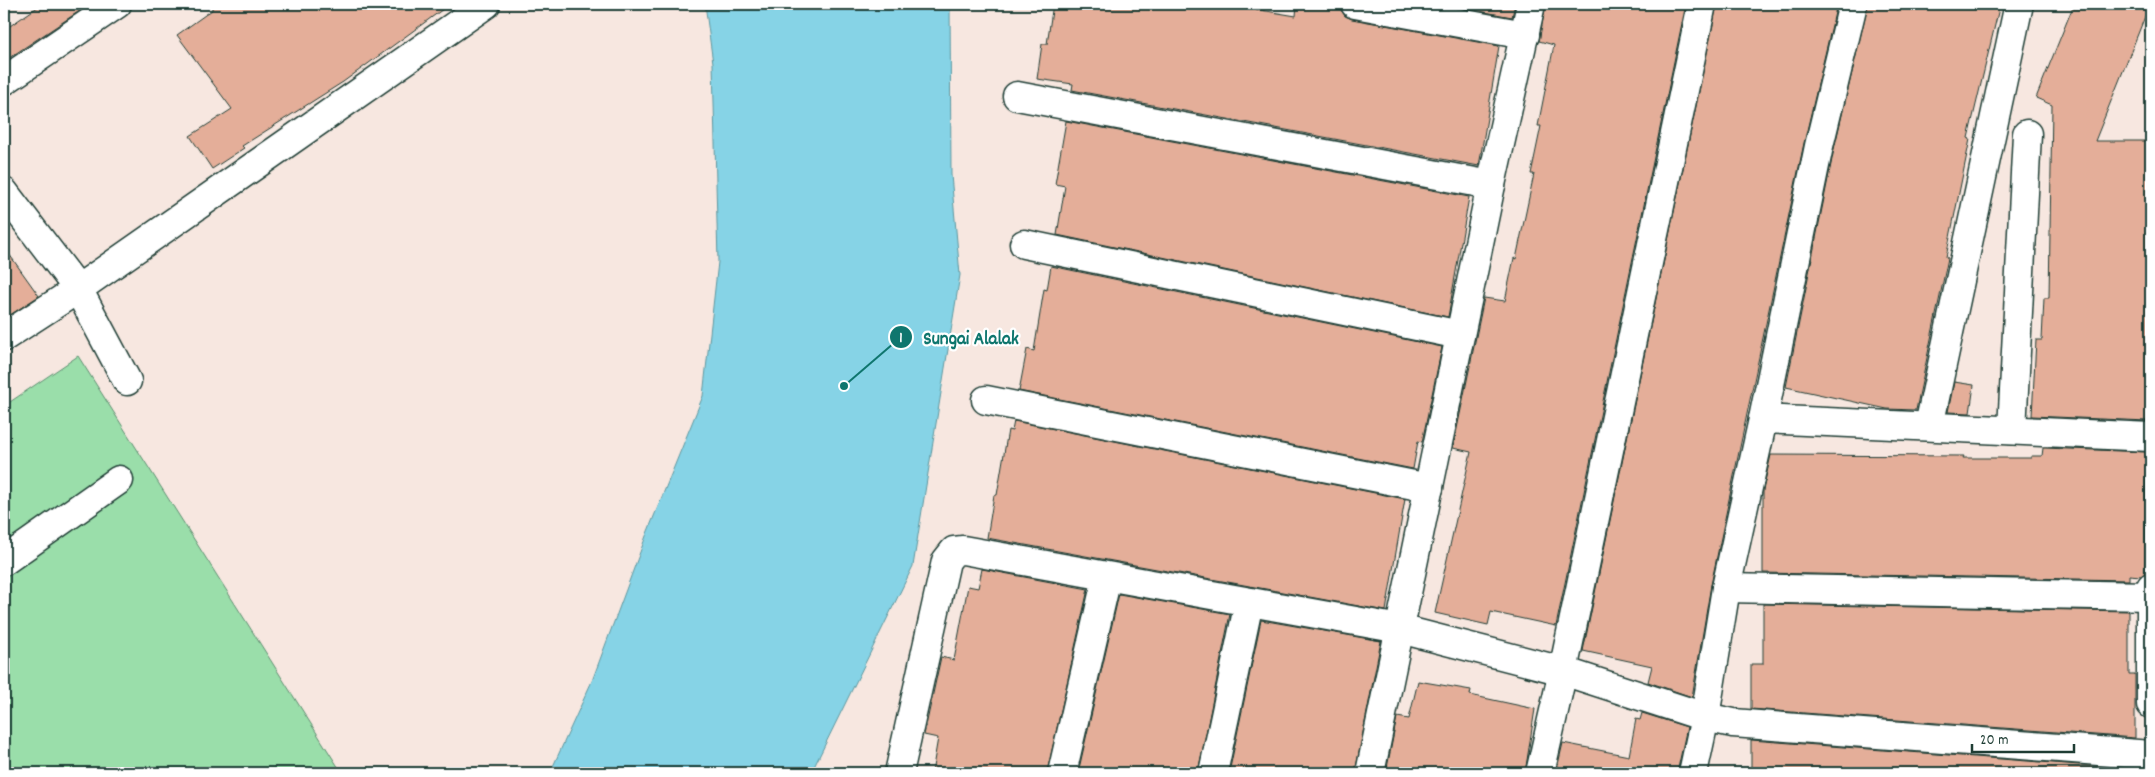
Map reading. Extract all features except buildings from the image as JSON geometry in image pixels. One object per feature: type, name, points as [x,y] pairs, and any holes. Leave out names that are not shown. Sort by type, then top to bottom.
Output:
[{"type":"street","points":[[4,81],[117,4]]},
{"type":"street","points":[[4,337],[78,289],[486,4]]},
{"type":"street","points":[[1355,4],[1524,35]]},
{"type":"street","points":[[1370,773],[1491,185],[1531,4]]},
{"type":"street","points":[[1540,773],[1564,671],[1702,4]]},
{"type":"street","points":[[1693,773],[1705,717],[1726,588],[1764,419],[1819,146],[1853,4]]},
{"type":"street","points":[[1928,426],[2019,4]]},
{"type":"street","points":[[1017,96],[1491,185]]},
{"type":"street","points":[[2012,430],[2027,134]]},
{"type":"street","points":[[4,192],[78,289],[128,381]]},
{"type":"street","points":[[1024,244],[1460,334]]},
{"type":"street","points":[[986,400],[1429,488]]},
{"type":"street","points":[[1764,419],[2151,437]]},
{"type":"street","points":[[4,561],[120,480]]},
{"type":"street","points":[[899,773],[946,561],[954,551],[963,550],[1400,629],[1564,671],[1705,717],[1732,723],[2151,757],[2150,773]]},
{"type":"street","points":[[1062,773],[1107,577]]},
{"type":"street","points":[[2151,587],[2151,704]]},
{"type":"street","points":[[1726,588],[2151,596]]},
{"type":"street","points":[[1213,773],[1249,602]]},
{"type":"green space","points":[[78,356],[342,773],[4,773],[4,406]]},
{"type":"water","points":[[705,4],[950,4],[951,175],[960,275],[913,566],[811,773],[550,773],[592,681],[646,536],[703,396],[718,262],[713,63]]},
{"type":"place","name":"Sungai Alalak","points":[[844,386]]}]
